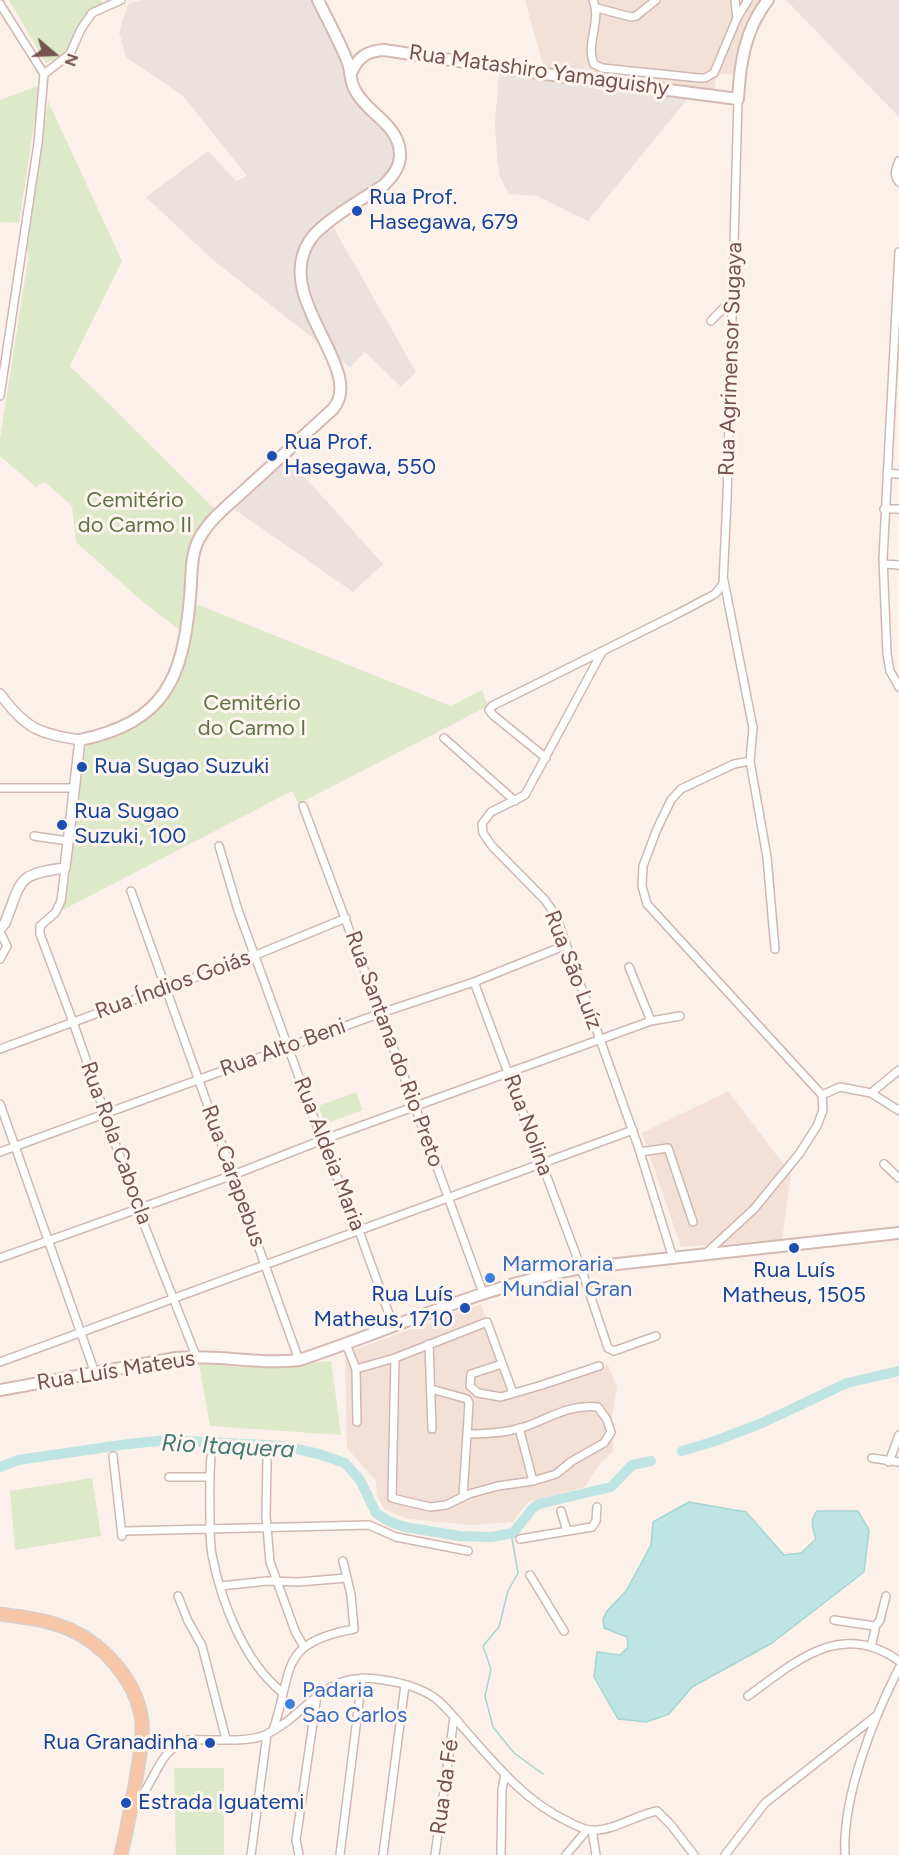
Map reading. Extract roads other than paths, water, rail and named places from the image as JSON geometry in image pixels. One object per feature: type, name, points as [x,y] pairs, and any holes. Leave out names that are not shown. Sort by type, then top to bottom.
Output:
[{"type":"main road","points":[[80,740],[120,729],[141,718],[166,691],[177,670],[181,656],[188,620],[194,551],[201,536],[219,514],[339,401],[341,390],[335,364],[312,318],[302,289],[304,250],[316,232],[384,185],[392,176],[400,159],[400,147],[395,134],[358,96],[352,84],[351,73],[318,0]]},
{"type":"main road","name":"Rua Agrimensor Sugaya","points":[[738,99],[739,71],[748,35],[768,0]]},
{"type":"main road","name":"Rua Matashiro Yamaguishy","points":[[351,73],[362,56],[373,51],[384,50],[738,99]]},
{"type":"main road","name":"Rua Luís Mateus","points":[[0,1390],[196,1356],[282,1362],[298,1360],[483,1293],[541,1276],[581,1268],[899,1233]]},
{"type":"main road","points":[[0,1614],[51,1623],[84,1637],[113,1662],[129,1683],[142,1716],[142,1734],[131,1808],[121,1855]]},
{"type":"street","points":[[44,74],[70,54],[81,29],[92,13],[121,0]]},
{"type":"street","points":[[593,0],[597,8],[591,53],[594,64],[602,68],[699,78],[705,78],[714,73],[737,18],[748,0]]},
{"type":"street","points":[[597,8],[631,17],[636,16],[656,0]]},
{"type":"street","points":[[735,0],[737,18]]},
{"type":"street","points":[[0,4],[3,15],[44,74],[38,143],[0,396]]},
{"type":"street","name":"Rua Agrimensor Sugaya","points":[[738,99],[723,581],[753,728],[750,761],[767,857],[775,949]]},
{"type":"street","points":[[899,161],[896,178],[899,182]]},
{"type":"street","points":[[899,252],[895,385],[889,428],[884,509],[887,654],[890,671],[899,687]]},
{"type":"street","points":[[711,321],[733,298]]},
{"type":"street","points":[[889,428],[899,429]]},
{"type":"street","points":[[887,473],[899,474]]},
{"type":"street","points":[[884,509],[899,510]]},
{"type":"street","points":[[884,564],[899,565]]},
{"type":"street","points":[[546,758],[493,715],[490,708],[715,594],[723,581]]},
{"type":"street","points":[[444,738],[515,801],[525,795],[602,652]]},
{"type":"street","points":[[0,694],[28,725],[48,734],[80,740],[65,868],[38,871],[24,879],[0,930],[7,946],[0,959]]},
{"type":"street","points":[[704,1255],[754,1209],[799,1154],[817,1126],[823,1110],[822,1095],[653,911],[647,904],[642,886],[643,866],[671,800],[681,789],[734,764],[750,761]]},
{"type":"street","points":[[0,788],[74,788]]},
{"type":"street","name":"Rua São Luíz","points":[[515,801],[490,812],[482,821],[483,833],[500,857],[545,900],[556,916],[633,1130],[673,1258]]},
{"type":"street","name":"Rua Santana do Rio Preto","points":[[303,806],[483,1293]]},
{"type":"street","points":[[34,836],[68,841]]},
{"type":"street","name":"Rua Aldeia Maria","points":[[219,846],[238,910],[393,1325]]},
{"type":"street","name":"Rua Rola Cabocla","points":[[65,868],[61,901],[55,913],[39,929],[41,938],[73,1022],[138,1209],[196,1356]]},
{"type":"street","name":"Rua Carapebus","points":[[131,891],[298,1360]]},
{"type":"street","name":"Rua Índios Goiás","points":[[0,1048],[256,955],[346,918]]},
{"type":"street","name":"Rua Alto Beni","points":[[0,1152],[381,1013],[474,982],[566,945]]},
{"type":"street","points":[[629,967],[651,1022]]},
{"type":"street","name":"Rua Nolina","points":[[474,982],[610,1351],[656,1336]]},
{"type":"street","points":[[0,1258],[232,1176],[322,1140],[651,1022],[680,1016]]},
{"type":"street","points":[[871,1093],[899,1070]]},
{"type":"street","points":[[822,1095],[840,1087],[871,1093],[899,1109]]},
{"type":"street","points":[[0,1104],[95,1373]]},
{"type":"street","points":[[0,1362],[80,1331],[543,1165],[633,1130]]},
{"type":"street","points":[[639,1149],[668,1148],[693,1222]]},
{"type":"street","points":[[884,1164],[899,1178]]},
{"type":"street","points":[[356,1368],[395,1358],[487,1323],[513,1393]]},
{"type":"street","points":[[346,1344],[356,1368],[357,1422]]},
{"type":"street","points":[[429,1344],[432,1429]]},
{"type":"street","points":[[395,1358],[392,1498],[430,1507],[446,1505],[463,1496],[498,1486],[533,1481],[556,1474],[572,1461],[604,1443],[611,1432],[607,1420],[598,1407],[584,1406],[558,1412],[519,1428],[495,1434],[467,1434]]},
{"type":"street","points":[[502,1364],[471,1374],[470,1386],[478,1393],[501,1396],[599,1366]]},
{"type":"street","points":[[431,1389],[467,1399],[469,1403],[463,1496]]},
{"type":"street","points":[[519,1428],[533,1481]]},
{"type":"street","points":[[889,1462],[899,1435]]},
{"type":"street","points":[[113,1456],[124,1533],[210,1528],[369,1525],[396,1537],[468,1551]]},
{"type":"street","points":[[211,1457],[209,1477],[211,1553],[229,1612],[244,1646],[263,1675],[282,1692]]},
{"type":"street","points":[[872,1458],[899,1462]]},
{"type":"street","points":[[267,1460],[267,1527],[270,1562],[304,1647]]},
{"type":"street","points":[[170,1477],[209,1477]]},
{"type":"street","points":[[520,1539],[592,1527],[596,1521],[597,1507]]},
{"type":"street","points":[[561,1511],[567,1531]]},
{"type":"street","points":[[251,1855],[270,1732],[279,1713],[282,1692],[291,1666],[299,1650],[324,1635],[354,1629],[351,1595],[343,1561]]},
{"type":"street","points":[[530,1575],[564,1631]]},
{"type":"street","points":[[221,1586],[347,1578]]},
{"type":"street","points":[[178,1596],[188,1621],[202,1646],[226,1739]]},
{"type":"street","points":[[872,1647],[875,1627],[880,1620],[886,1596]]},
{"type":"street","points":[[834,1620],[875,1627]]},
{"type":"street","points":[[748,1696],[822,1647],[845,1643],[872,1647],[899,1661]]},
{"type":"street","points":[[845,1855],[845,1834],[850,1800],[876,1716],[899,1668]]},
{"type":"street","points":[[131,1808],[141,1798],[174,1745],[188,1740],[251,1739],[270,1732],[317,1695],[337,1684],[362,1678],[383,1679],[405,1685],[434,1698],[525,1793],[552,1813],[589,1830],[596,1855]]},
{"type":"street","points":[[340,1855],[362,1678]]},
{"type":"street","points":[[383,1855],[405,1685]]},
{"type":"street","points":[[299,1855],[296,1840],[317,1695]]},
{"type":"street","points":[[725,1855],[770,1798],[876,1716]]},
{"type":"street","name":"Rua da Fé","points":[[435,1855],[454,1718]]},
{"type":"street","points":[[501,1855],[502,1790],[505,1774]]},
{"type":"street","points":[[566,1855],[589,1830],[659,1811],[693,1855]]},
{"type":"water","points":[[689,1502],[746,1512],[784,1555],[801,1553],[816,1539],[812,1521],[817,1511],[858,1511],[869,1530],[864,1572],[772,1643],[692,1687],[669,1714],[646,1722],[618,1719],[594,1677],[597,1652],[620,1655],[628,1647],[627,1637],[604,1628],[603,1619],[607,1611],[626,1591],[651,1545],[653,1522]]},
{"type":"waterway","points":[[682,1451],[762,1423],[847,1383],[899,1371]]},
{"type":"waterway","name":"Rio Itaquera","points":[[0,1467],[18,1460],[168,1440],[283,1446],[319,1454],[345,1463],[360,1480],[376,1513],[390,1522],[405,1527],[459,1536],[491,1537],[513,1533],[532,1509],[539,1504],[611,1487],[632,1465],[651,1461]]},
{"type":"waterway","points":[[511,1533],[518,1573],[508,1591],[499,1627],[483,1646],[491,1669],[485,1696],[493,1727],[514,1753],[543,1774]]},
{"type":"place","name":"Rua Prof. Hasegawa, 679","points":[[357,211]]},
{"type":"place","name":"Rua Prof. Hasegawa, 550","points":[[272,456]]},
{"type":"place","name":"Rua Sugao Suzuki","points":[[82,767]]},
{"type":"place","name":"Rua Sugao Suzuki, 100","points":[[62,825]]},
{"type":"place","name":"Rua Luís Matheus, 1505","points":[[794,1248]]},
{"type":"place","name":"Marmoraria Mundial Gran","points":[[490,1278]]},
{"type":"place","name":"Rua Luís Matheus, 1710","points":[[465,1308]]},
{"type":"place","name":"Padaria Sao Carlos","points":[[290,1704]]},
{"type":"place","name":"Rua Granadinha","points":[[210,1743]]},
{"type":"place","name":"Estrada Iguatemi","points":[[126,1803]]},
{"type":"park label","name":"Cemitério do Carmo II","points":[[135,514]]},
{"type":"park label","name":"Cemitério do Carmo I","points":[[252,716]]}]
